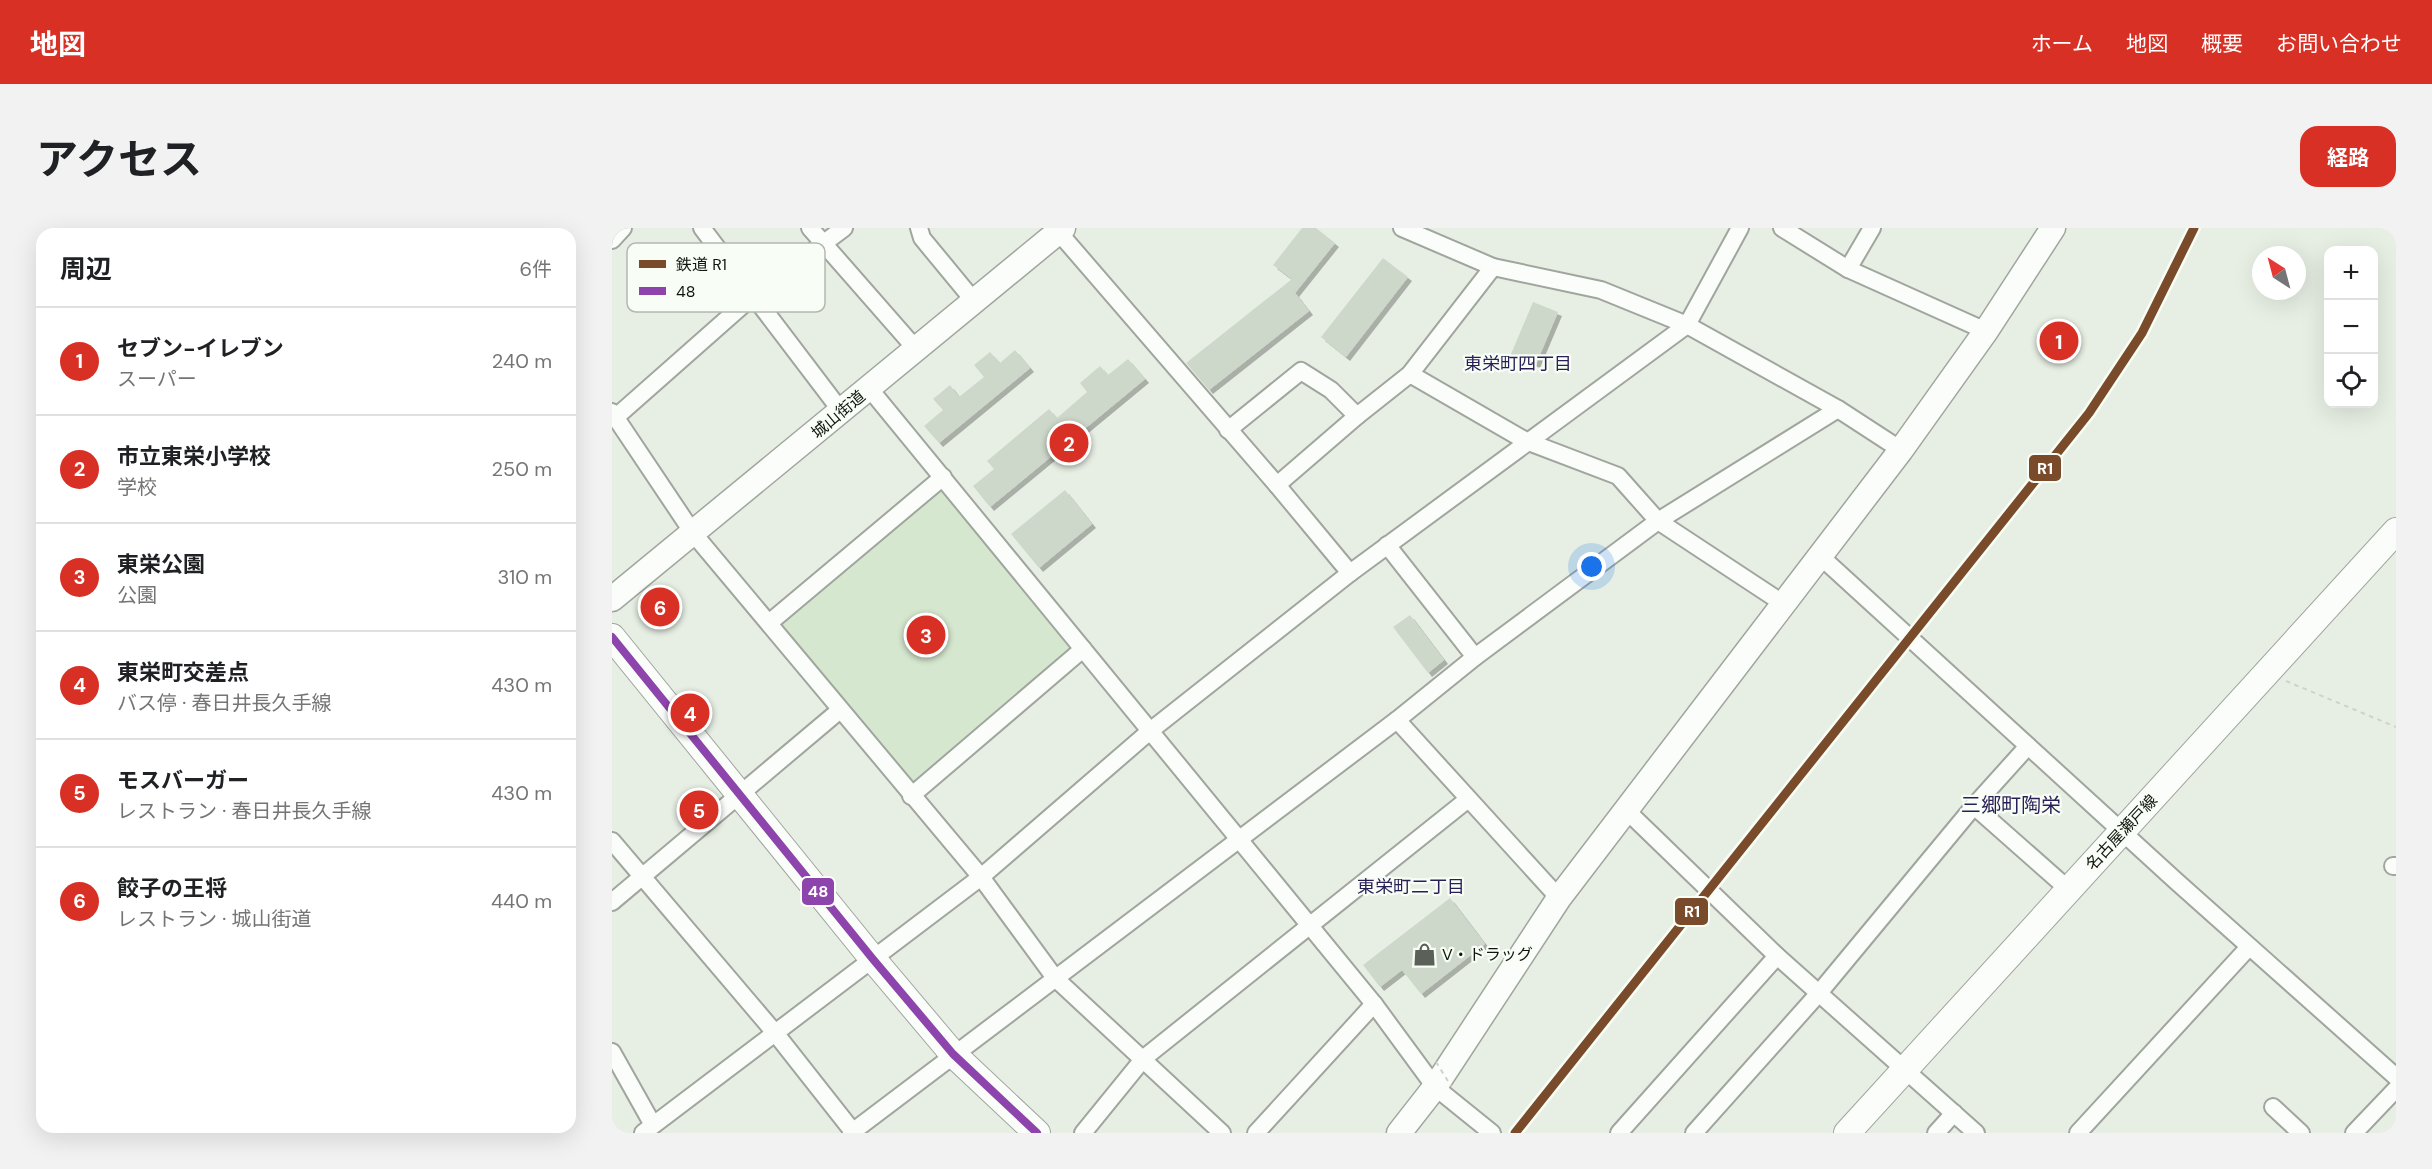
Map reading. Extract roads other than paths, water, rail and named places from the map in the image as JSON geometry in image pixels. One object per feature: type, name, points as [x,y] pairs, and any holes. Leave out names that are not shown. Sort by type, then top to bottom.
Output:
[{"type":"main road","name":"名古屋瀬戸線","points":[[1847,1133],[2396,531]]},
{"type":"main road","points":[[612,637],[872,958],[953,1054],[1037,1133]]},
{"type":"street","points":[[612,240],[623,228]]},
{"type":"street","points":[[702,228],[713,243]]},
{"type":"street","points":[[810,228],[822,243]]},
{"type":"street","points":[[824,243],[844,228]]},
{"type":"street","points":[[919,228],[921,238],[974,301]]},
{"type":"street","points":[[1402,228],[1493,267],[1601,290],[1687,325],[1838,409],[1901,450]]},
{"type":"street","points":[[612,1052],[648,1129],[981,877],[1150,731],[1350,573],[1526,441],[1687,325],[1740,228]]},
{"type":"street","points":[[1782,228],[1848,268],[1986,331]]},
{"type":"street","points":[[1848,268],[1872,228]]},
{"type":"street","points":[[1399,1133],[1443,1087],[1559,898],[1901,450],[1986,331],[2053,228]]},
{"type":"street","points":[[1058,229],[1350,573]]},
{"type":"street","name":"城山街道","points":[[612,599],[1058,229]]},
{"type":"street","points":[[825,246],[916,349]]},
{"type":"street","points":[[1277,485],[1410,374],[1493,267]]},
{"type":"street","points":[[734,312],[614,414],[693,533],[981,877],[1055,978],[1144,1058],[1222,1133]]},
{"type":"street","points":[[765,312],[841,411]]},
{"type":"street","points":[[1228,430],[1301,371],[1331,390],[1357,416]]},
{"type":"street","points":[[1410,374],[1526,441],[1618,476],[1658,521],[1784,604]]},
{"type":"street","points":[[869,388],[1443,1087],[1492,1133]]},
{"type":"street","points":[[612,841],[776,1034],[852,1133],[1238,838],[1397,720],[1475,657],[1658,521],[1838,409]]},
{"type":"street","points":[[768,623],[943,477]]},
{"type":"street","points":[[1387,545],[1475,657]]},
{"type":"street","points":[[1819,555],[2249,947],[2396,1077]]},
{"type":"street","points":[[911,796],[1083,649]]},
{"type":"street","points":[[612,902],[840,710]]},
{"type":"street","points":[[1397,720],[1467,800],[1559,898]]},
{"type":"street","points":[[1694,1133],[1819,993],[1974,806],[2028,746]]},
{"type":"street","points":[[1083,1133],[1144,1058],[1311,927],[1467,800]]},
{"type":"street","points":[[1974,806],[2068,889]]},
{"type":"street","points":[[1625,809],[1777,956],[1976,1133]]},
{"type":"street","points":[[2078,1133],[2249,947]]},
{"type":"street","points":[[1619,1133],[1777,956]]},
{"type":"street","points":[[1256,1133],[1374,1004]]},
{"type":"street","points":[[2354,1133],[2396,1089]]},
{"type":"street","points":[[2272,1107],[2301,1133]]},
{"type":"street","points":[[1936,1133],[1954,1113]]},
{"type":"rail line","name":"R1","points":[[1515,1133],[2089,413],[2142,333],[2194,228]]},
{"type":"place","name":"セブン-イレブン","points":[[2059,341]]},
{"type":"place","name":"市立東栄小学校","points":[[1069,443]]},
{"type":"place","name":"餃子の王将","points":[[660,607]]},
{"type":"place","name":"東栄公園","points":[[926,635]]},
{"type":"place","name":"東栄町交差点","points":[[690,713]]},
{"type":"place","name":"モスバーガー","points":[[699,810]]},
{"type":"place","name":"V・ドラッグ","points":[[1424,954]]},
{"type":"district","name":"東栄町四丁目","points":[[1518,364]]},
{"type":"district","name":"三郷町陶栄","points":[[2011,805]]},
{"type":"district","name":"東栄町二丁目","points":[[1411,887]]}]
